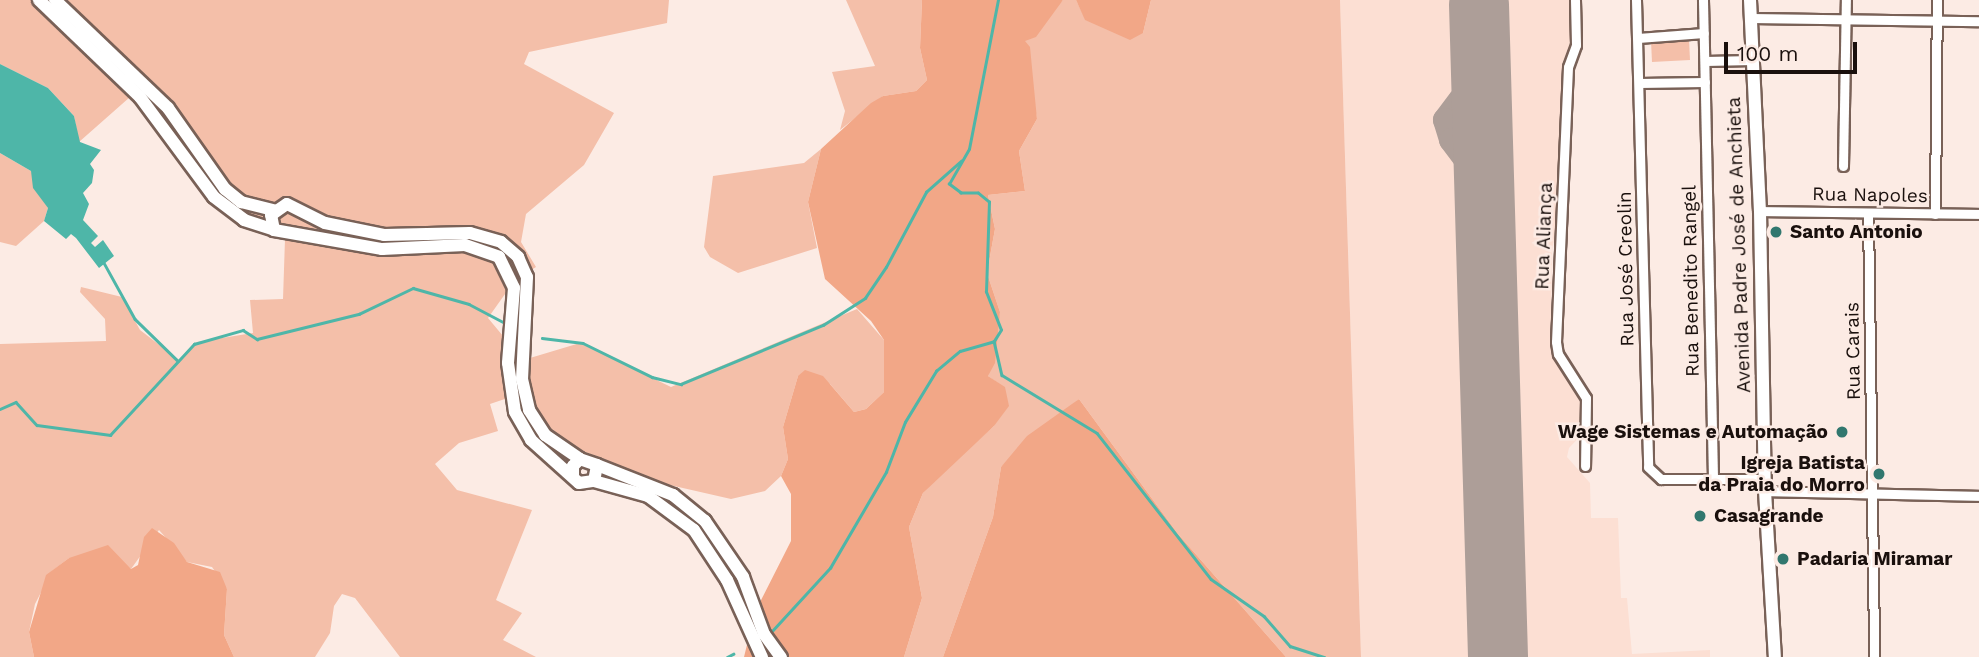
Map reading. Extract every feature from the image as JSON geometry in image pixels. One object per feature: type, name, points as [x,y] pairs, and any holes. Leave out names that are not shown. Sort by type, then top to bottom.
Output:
[{"type":"street","points":[[39,0],[140,97],[214,197],[244,220],[274,230],[398,250],[465,245],[499,257],[514,288],[508,363],[515,412],[531,440],[583,484],[594,481],[648,496],[694,530],[727,580],[762,657]]},
{"type":"street","points":[[55,0],[168,108],[225,189],[241,202],[274,210],[286,204],[325,223],[384,235],[486,235],[510,249],[527,277],[522,379],[529,410],[545,435],[580,459],[673,495],[705,521],[737,566],[765,634],[781,657]]},
{"type":"street","name":"Rua Aliança","points":[[1575,0],[1576,45],[1568,67],[1556,342],[1558,354],[1586,398],[1585,466]]},
{"type":"street","name":"Rua José Creolin","points":[[1636,0],[1648,467],[1661,479],[1713,479],[1872,494],[1979,496]]},
{"type":"street","name":"Rua Benedito Rangel","points":[[1703,0],[1713,479]]},
{"type":"street","name":"Avenida Padre José de Anchieta","points":[[1750,0],[1760,211],[1764,485],[1775,657]]},
{"type":"street","points":[[1843,166],[1846,0]]},
{"type":"street","points":[[1935,214],[1937,0]]},
{"type":"street","points":[[1751,18],[1979,21]]},
{"type":"street","points":[[1638,38],[1704,33]]},
{"type":"street","points":[[1705,61],[1753,61]]},
{"type":"street","points":[[1639,83],[1705,82]]},
{"type":"street","points":[[274,210],[270,220],[274,230]]},
{"type":"street","points":[[293,232],[299,210]]},
{"type":"street","name":"Rua Napoles","points":[[1760,211],[1979,214]]},
{"type":"street","name":"Rua Carais","points":[[1868,213],[1874,657]]},
{"type":"street","points":[[573,477],[573,466],[580,459]]},
{"type":"street","points":[[594,481],[597,465]]},
{"type":"shaded area","points":[[0,0],[669,0],[667,23],[529,52],[524,64],[614,113],[584,165],[526,214],[521,242],[536,267],[515,280],[488,318],[503,336],[528,343],[530,358],[580,343],[671,387],[857,309],[884,340],[884,392],[866,409],[854,412],[830,384],[798,376],[783,427],[788,459],[781,476],[765,491],[731,499],[661,483],[556,440],[534,411],[529,391],[490,404],[498,431],[459,443],[435,464],[457,490],[532,510],[496,600],[522,613],[503,640],[536,657],[400,657],[355,598],[342,594],[334,606],[330,633],[315,657],[234,657],[224,635],[227,589],[212,567],[187,562],[159,530],[131,569],[124,564],[69,558],[52,571],[35,604],[29,632],[34,657],[0,657],[0,344],[106,341],[105,319],[80,292],[81,287],[122,297],[140,330],[179,360],[197,342],[253,333],[250,300],[283,299],[285,239],[255,232],[206,200],[159,130],[130,97],[79,142],[74,116],[48,88],[0,64]]},
{"type":"shaded area","points":[[846,0],[922,0],[920,48],[927,80],[916,91],[883,96],[840,130],[845,111],[832,72],[875,66]]},
{"type":"shaded area","points":[[922,0],[1063,0],[1036,37],[1025,41],[1030,47],[1037,119],[1019,151],[1025,191],[988,195],[995,229],[987,273],[1000,312],[995,363],[988,376],[1005,387],[1009,406],[994,426],[923,493],[909,527],[922,598],[904,657],[744,657],[755,612],[791,541],[791,494],[781,476],[788,459],[783,427],[798,376],[805,370],[823,376],[854,412],[866,409],[884,392],[884,340],[871,321],[825,279],[808,202],[821,149],[871,103],[883,96],[916,91],[927,80],[920,48]]},
{"type":"shaded area","points":[[1063,0],[1076,0],[1086,20],[1143,33],[1151,0],[1340,0],[1361,657],[1286,657],[1178,534],[1079,399],[1001,467],[993,517],[943,657],[904,657],[922,598],[909,527],[923,493],[994,426],[1005,388],[988,376],[1000,312],[987,273],[995,229],[988,195],[1025,191],[1019,151],[1037,119],[1024,41]]},
{"type":"shaded area","points":[[1076,0],[1151,0],[1143,33],[1130,40],[1085,20]]},
{"type":"shaded area","points":[[1340,0],[1572,0],[1572,42],[1564,69],[1558,209],[1552,253],[1551,341],[1555,358],[1582,396],[1586,430],[1569,448],[1567,457],[1590,483],[1591,518],[1618,518],[1621,598],[1627,598],[1632,654],[1710,650],[1710,657],[1361,657]]},
{"type":"shaded area","points":[[1689,39],[1690,60],[1652,62],[1651,41]]},
{"type":"shaded area","points":[[821,149],[808,202],[817,248],[738,273],[710,257],[704,247],[713,176],[804,163]]},
{"type":"shaded area","points":[[0,153],[31,171],[48,208],[44,221],[16,246],[0,242]]},
{"type":"shaded area","points":[[1079,399],[1178,534],[1286,657],[943,657],[993,517],[1001,467],[1027,436]]},
{"type":"shaded area","points":[[152,528],[174,543],[187,562],[220,572],[227,589],[224,635],[234,657],[34,657],[29,632],[46,575],[69,558],[108,545],[131,569],[138,565],[144,537]]},
{"type":"water","points":[[0,64],[48,88],[74,116],[80,142],[101,150],[90,164],[94,170],[92,183],[83,193],[89,204],[83,220],[98,236],[91,243],[95,247],[103,240],[114,256],[99,268],[76,238],[71,234],[66,239],[44,221],[48,208],[33,188],[31,171],[0,153]]},
{"type":"waterway","points":[[772,631],[830,568],[886,472],[905,422],[936,371],[960,351],[994,341],[1001,330],[986,292],[989,202],[978,193],[961,193],[949,184],[969,149],[998,0]]},
{"type":"waterway","points":[[542,338],[583,343],[652,377],[681,384],[823,325],[865,298],[886,267],[926,192],[961,161]]},
{"type":"waterway","points":[[103,261],[135,319],[178,361]]},
{"type":"waterway","points":[[0,409],[16,402],[37,425],[110,435],[194,344],[243,330],[257,339],[359,314],[413,288],[469,304],[507,324]]},
{"type":"waterway","points":[[994,341],[1002,375],[1097,433],[1211,579],[1264,616],[1290,646],[1324,657]]},
{"type":"waterway","points":[[727,657],[733,654]]},
{"type":"taxiway","points":[[1482,92],[1460,100],[1445,120],[1451,140],[1478,176],[1485,213]]},
{"type":"runway","points":[[1479,5],[1498,657]]},
{"type":"place","name":"Santo Antonio","points":[[1776,232]]},
{"type":"place","name":"Wage Sistemas e Automação","points":[[1842,432]]},
{"type":"place","name":"Igreja Batista da Praia do Morro","points":[[1879,474]]},
{"type":"place","name":"Casagrande","points":[[1700,516]]},
{"type":"place","name":"Padaria Miramar","points":[[1783,559]]}]
